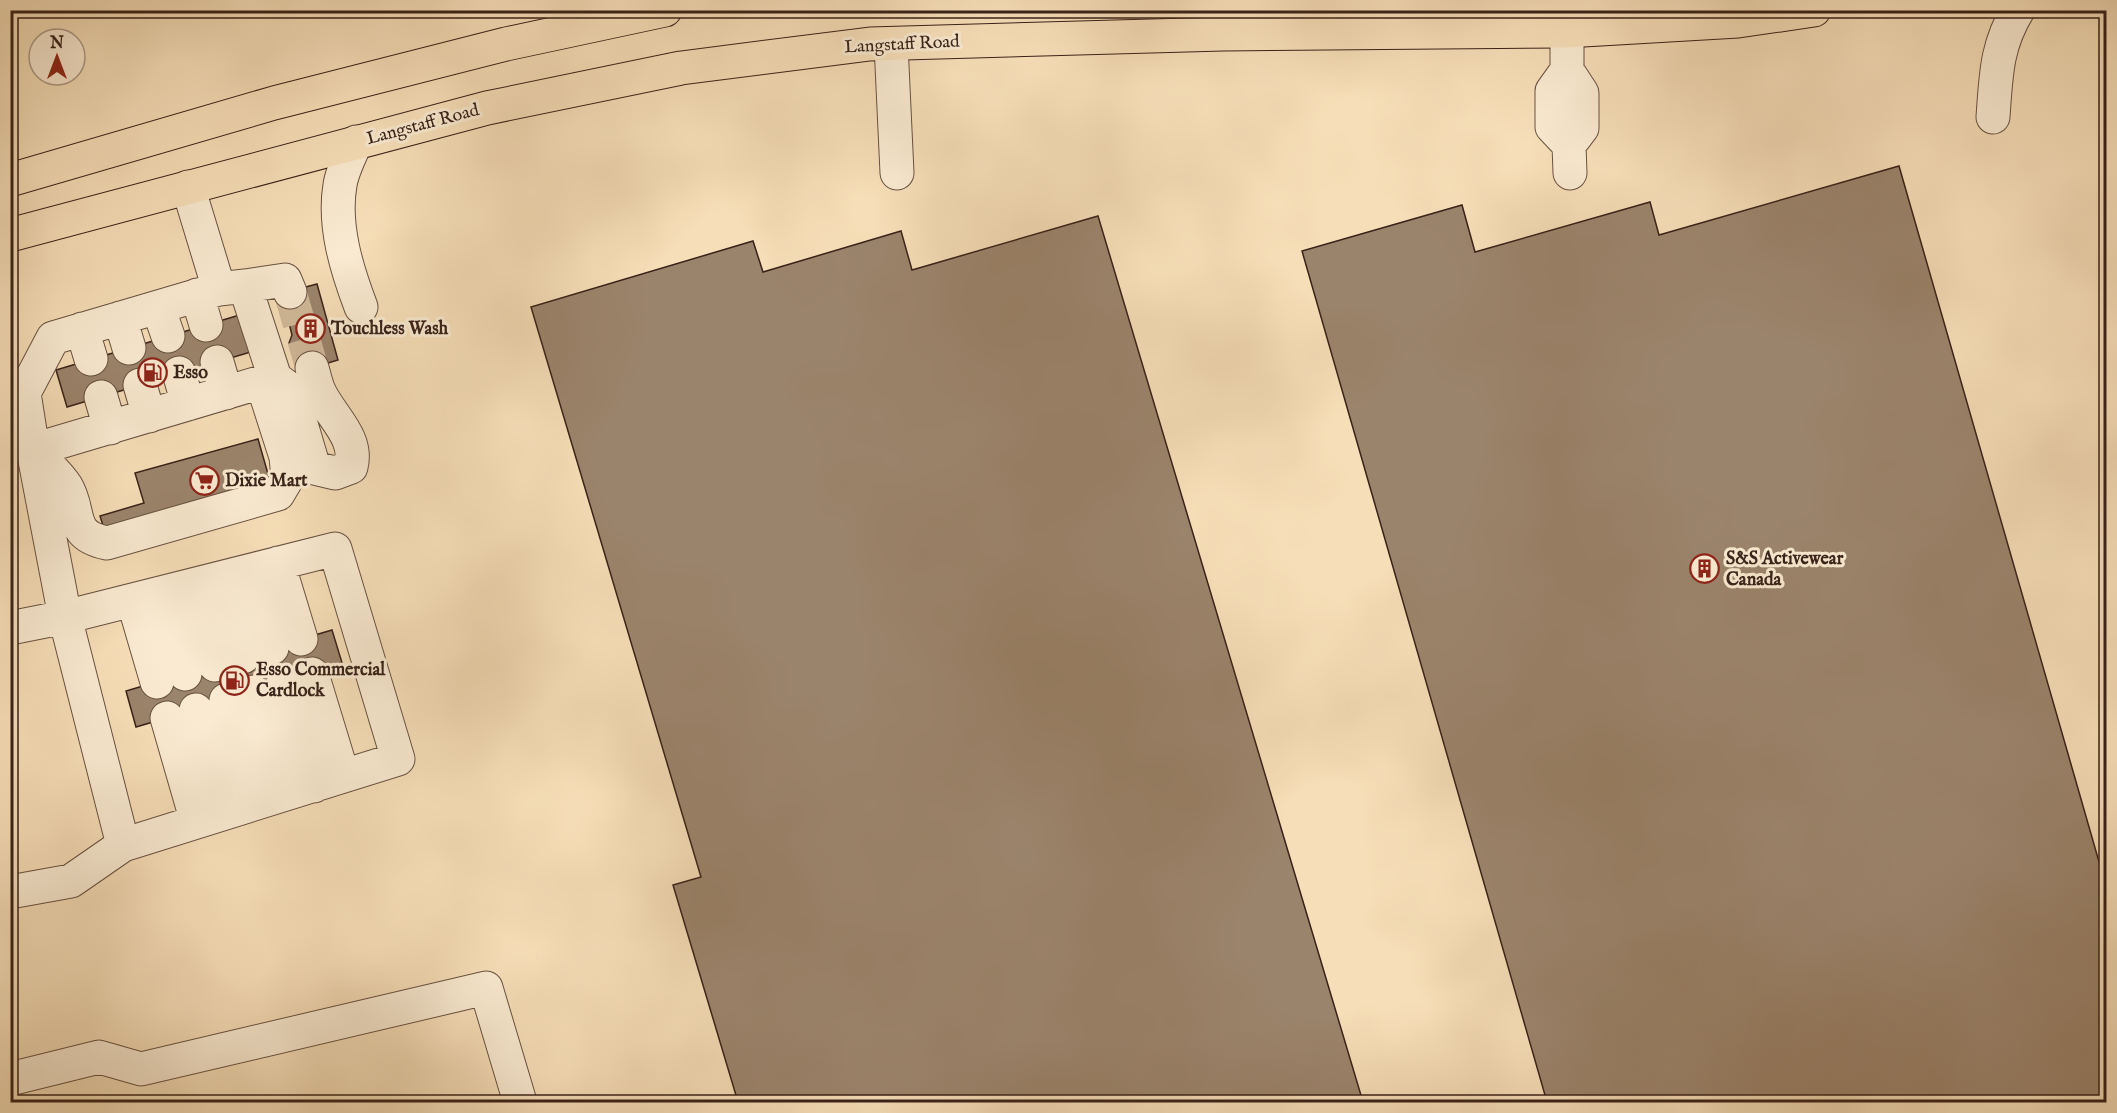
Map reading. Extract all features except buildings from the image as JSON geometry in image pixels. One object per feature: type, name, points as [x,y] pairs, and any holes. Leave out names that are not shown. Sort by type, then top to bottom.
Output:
[{"type":"main road","points":[[10,180],[274,103],[506,44],[665,10]]},
{"type":"main road","name":"Langstaff Road","points":[[10,235],[487,108],[681,68],[891,44],[1566,21],[1738,21],[1814,10]]},
{"type":"street","points":[[1993,117],[1997,60],[2004,33],[2018,10]]},
{"type":"street","points":[[1566,21],[1567,70],[1552,91],[1552,127],[1569,159]]},
{"type":"street","points":[[891,44],[897,173]]},
{"type":"street","points":[[356,142],[340,185],[339,224],[351,280],[361,307]]},
{"type":"street","points":[[33,450],[67,486],[79,529],[92,540],[107,543],[278,494],[288,477],[286,457],[268,380],[217,299],[188,187]]},
{"type":"street","points":[[123,845],[65,618],[24,393],[53,338],[86,344],[163,321],[217,299],[285,280],[290,292]]},
{"type":"street","points":[[217,362],[226,393]]},
{"type":"street","points":[[33,450],[106,412],[149,416],[268,380],[291,390],[314,468],[335,473],[351,467],[354,456],[351,444],[319,391],[312,368]]},
{"type":"street","points":[[178,374],[188,404]]},
{"type":"street","points":[[140,385],[149,416]]},
{"type":"street","points":[[10,628],[65,618],[335,549],[398,759],[123,845],[71,881],[10,892]]},
{"type":"street","points":[[229,661],[235,574]]},
{"type":"street","points":[[229,661],[235,574]]},
{"type":"street","points":[[147,597],[229,661]]},
{"type":"street","points":[[240,696],[271,799]]},
{"type":"street","points":[[240,696],[271,799]]},
{"type":"street","points":[[240,696],[271,799]]},
{"type":"street","points":[[10,1079],[99,1057],[141,1069],[486,988],[520,1102]]},
{"type":"street","points":[[10,1089],[13,1102]]},
{"type":"tunnel","points":[[290,292],[312,368]]},
{"type":"place","name":"Touchless Wash","points":[[310,329]]},
{"type":"place","name":"Esso","points":[[152,373]]},
{"type":"place","name":"Dixie Mart","points":[[204,481]]},
{"type":"place","name":"S&S Activewear Canada","points":[[1705,569]]},
{"type":"place","name":"Esso Commercial Cardlock","points":[[235,680]]}]
